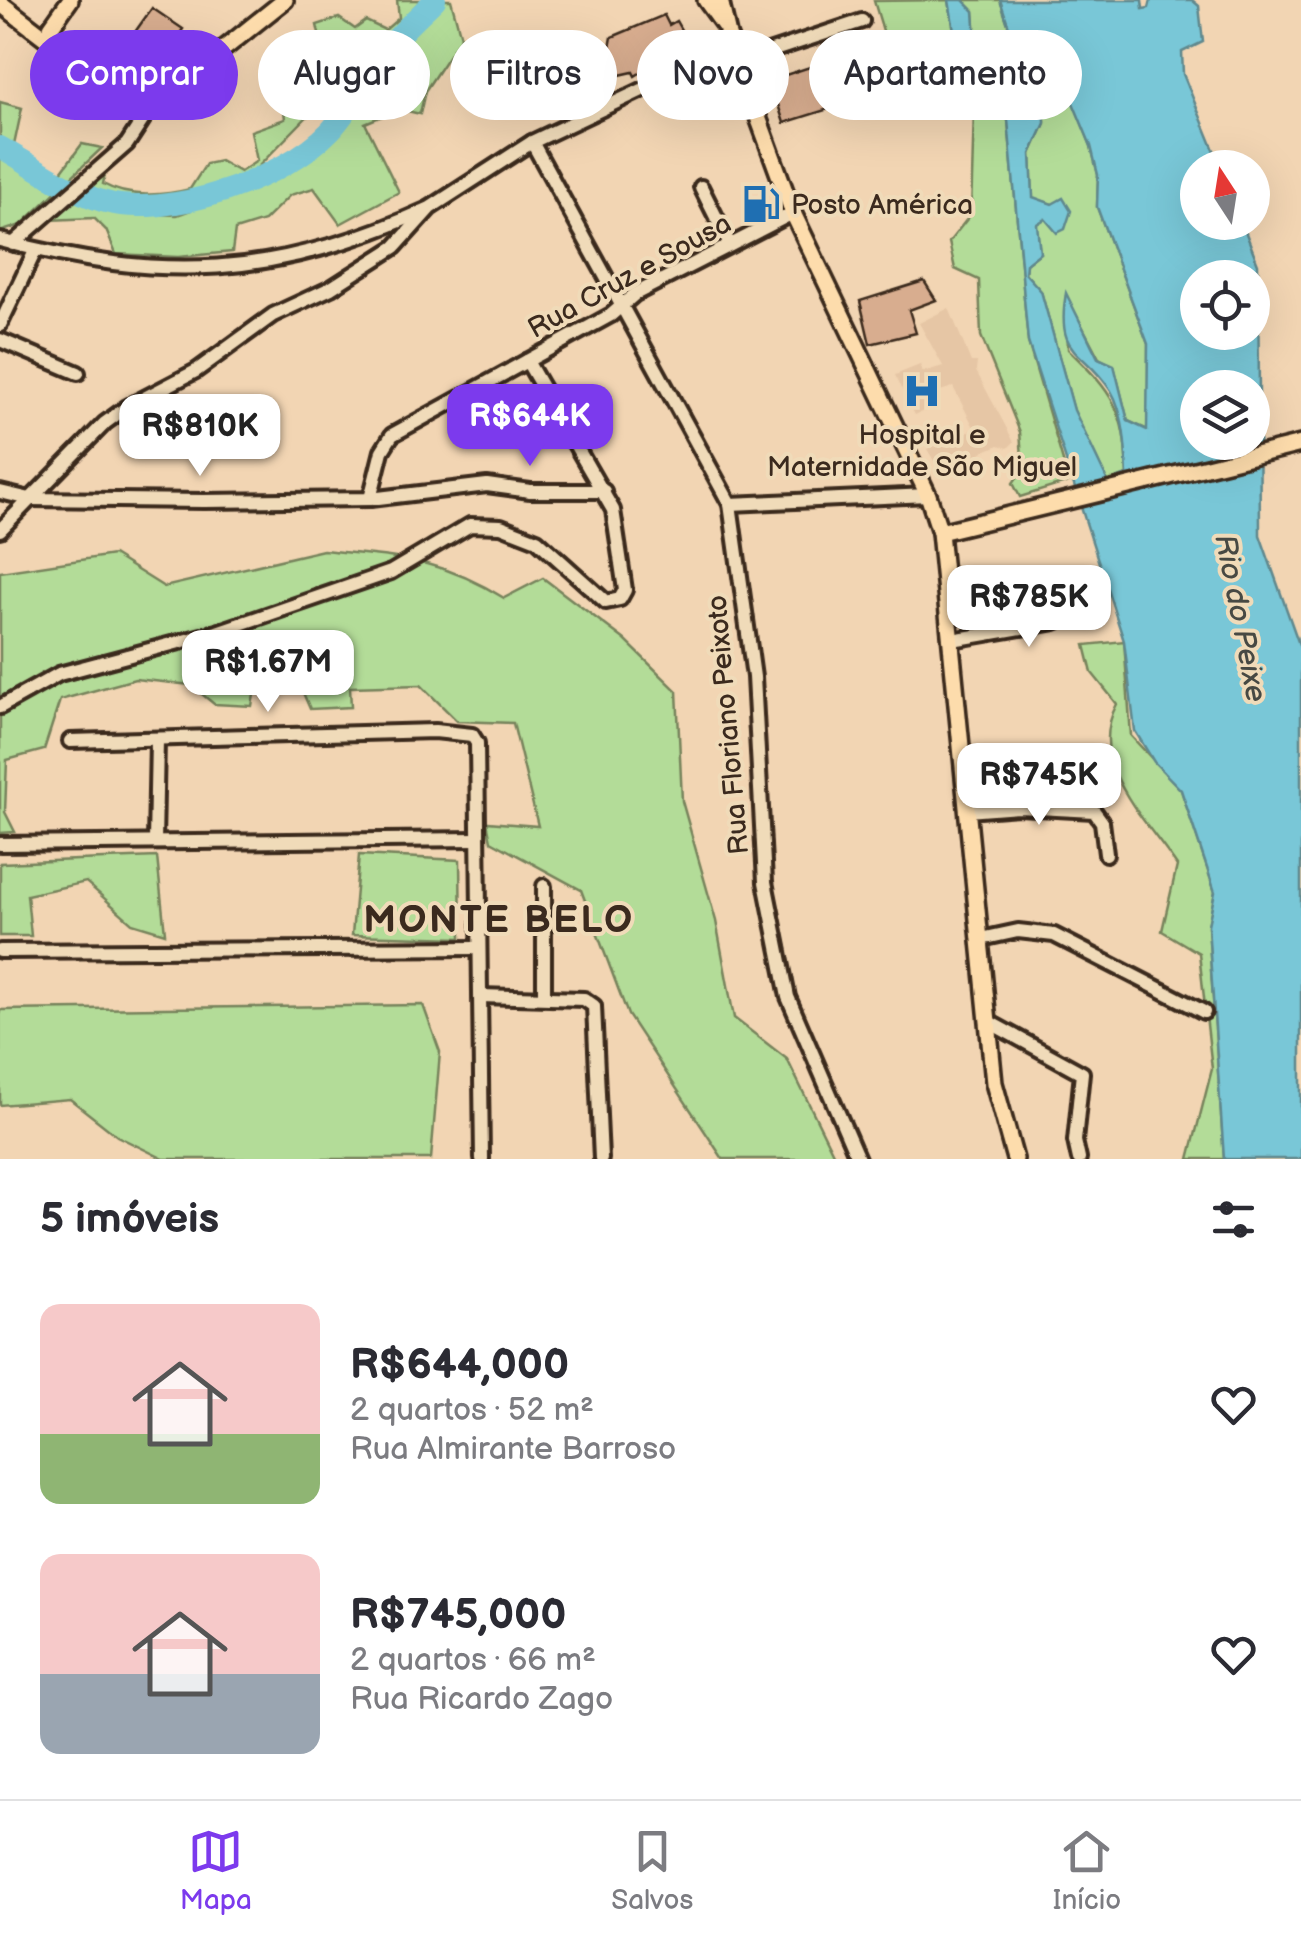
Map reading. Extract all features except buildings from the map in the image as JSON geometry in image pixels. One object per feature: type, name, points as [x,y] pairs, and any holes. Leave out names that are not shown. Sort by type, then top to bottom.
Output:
[{"type":"main road","points":[[51,30],[70,0]]},
{"type":"main road","points":[[238,37],[285,0]]},
{"type":"main road","points":[[706,0],[726,27]]},
{"type":"main road","points":[[720,0],[727,30]]},
{"type":"main road","points":[[0,3],[37,30]]},
{"type":"main road","points":[[758,120],[792,213],[928,495],[940,532],[994,1083],[1015,1159]]},
{"type":"main road","points":[[940,532],[1301,444]]},
{"type":"street","points":[[789,40],[862,20]]},
{"type":"street","points":[[6,242],[102,265],[226,270],[318,252],[430,208],[532,142],[637,97]]},
{"type":"street","points":[[6,242],[35,225],[126,144],[142,120]]},
{"type":"street","name":"Rua Floriano Peixoto","points":[[532,142],[730,504],[754,677],[765,882],[793,1011],[858,1159]]},
{"type":"street","points":[[700,187],[730,245]]},
{"type":"street","points":[[0,530],[116,415],[196,371],[272,315],[331,288],[395,248],[430,208]]},
{"type":"street","name":"Rua Cruz e Sousa","points":[[370,499],[382,451],[392,436],[624,305],[635,294],[792,213]]},
{"type":"street","points":[[0,325],[36,251]]},
{"type":"street","points":[[0,340],[78,373]]},
{"type":"street","points":[[0,708],[59,674],[217,632],[397,569],[470,524],[501,526],[537,540],[606,602],[613,603],[625,590],[613,510],[527,360]]},
{"type":"street","points":[[0,492],[30,499],[370,499],[487,484],[530,491],[604,491]]},
{"type":"street","points":[[730,504],[928,495]]},
{"type":"street","points":[[952,640],[1056,622]]},
{"type":"street","points":[[70,741],[465,731],[477,743],[482,1159]]},
{"type":"street","points":[[155,842],[156,740]]},
{"type":"street","points":[[968,811],[1019,807],[1094,812],[1102,822],[1106,854]]},
{"type":"street","points":[[0,844],[477,839]]},
{"type":"street","points":[[544,886],[544,997]]},
{"type":"street","points":[[981,940],[1018,931],[1054,935],[1204,1012]]},
{"type":"street","points":[[0,951],[478,948]]},
{"type":"street","points":[[481,996],[584,999],[594,1006],[601,1159]]},
{"type":"street","points":[[989,1022],[1082,1073],[1074,1141],[1079,1159]]},
{"type":"shaded area","name":"Hospital e Maternidade São Miguel","points":[[949,308],[971,362],[977,362],[976,371],[1014,442],[1008,448],[999,445],[951,465],[942,474],[927,449],[975,429],[953,387],[930,394],[934,406],[915,415],[895,375],[920,365],[923,372],[943,366],[919,323]]},
{"type":"green space","points":[[397,0],[421,0],[392,30],[385,30],[399,18]]},
{"type":"green space","points":[[441,0],[451,0],[459,30],[450,30],[450,54],[430,84],[430,30],[411,30]]},
{"type":"green space","points":[[949,0],[954,30],[883,30],[874,1]]},
{"type":"green space","points":[[963,0],[1000,0],[1010,30],[975,30],[974,11]]},
{"type":"green space","points":[[339,18],[355,29],[366,21],[385,30],[318,30],[317,25]]},
{"type":"green space","points":[[0,102],[22,108],[13,150],[55,180],[82,144],[102,148],[21,225],[0,232]]},
{"type":"green space","points":[[282,120],[304,120],[251,174],[182,198],[124,201],[82,190],[106,169],[103,184],[123,192],[146,194],[190,189],[206,164],[220,161],[240,172],[257,161],[251,131]]},
{"type":"green space","points":[[340,120],[372,120],[365,123],[399,192],[340,224],[314,188],[290,195],[264,221],[235,230],[232,252],[178,257],[116,254],[106,230],[94,218],[47,220],[71,199],[129,213],[177,215],[227,197],[319,147]]},
{"type":"green space","points":[[974,120],[1008,120],[1028,342],[1069,482],[1020,497],[1013,483],[1023,469],[1020,432],[981,336],[979,280],[955,269],[949,242],[971,214]]},
{"type":"green space","points":[[1081,120],[1098,175],[1097,207],[1148,344],[1148,430],[1128,421],[1114,366],[1099,358],[1066,295],[1068,349],[1106,391],[1120,418],[1127,475],[1108,483],[1074,411],[1041,291],[1025,273],[1026,264],[1040,253],[1036,224],[1052,204],[1033,198],[1031,154],[1045,123]]},
{"type":"green space","points":[[323,550],[437,567],[481,584],[504,598],[543,578],[625,640],[677,691],[682,801],[716,921],[734,1018],[787,1059],[836,1159],[723,1159],[628,1015],[581,890],[491,841],[487,822],[538,826],[513,723],[457,721],[421,685],[350,687],[351,707],[310,709],[298,681],[256,684],[252,706],[214,704],[191,685],[135,679],[60,700],[44,750],[7,760],[5,812],[15,832],[0,833],[0,572],[113,555],[164,587]]},
{"type":"green space","points":[[1124,641],[1131,736],[1181,790],[1215,892],[1208,926],[1224,1159],[1189,1159],[1212,1069],[1199,953],[1162,931],[1177,866],[1113,769],[1109,726],[1117,704],[1092,673],[1085,645]]},
{"type":"green space","points":[[359,855],[460,860],[461,938],[352,935]]},
{"type":"green space","points":[[157,857],[165,933],[132,923],[86,882],[27,895],[31,936],[0,936],[0,863]]},
{"type":"green space","points":[[423,1005],[440,1052],[431,1159],[164,1159],[117,1136],[70,1099],[0,1105],[0,1010]]},
{"type":"water","points":[[949,0],[963,0],[974,11],[975,30],[954,30]]},
{"type":"water","name":"Rio do Peixe","points":[[1000,0],[1142,0],[1143,9],[1149,8],[1151,0],[1192,0],[1199,6],[1203,42],[1182,52],[1183,74],[1214,150],[1180,150],[1180,240],[1249,240],[1256,260],[1180,260],[1180,350],[1259,350],[1259,370],[1180,370],[1180,460],[1259,460],[1260,535],[1301,650],[1301,1159],[1224,1159],[1208,925],[1215,892],[1181,790],[1154,762],[1135,731],[1124,641],[1028,342],[1008,120],[1045,120],[1031,154],[1033,197],[1052,204],[1063,198],[1071,211],[1065,229],[1057,233],[1045,219],[1037,224],[1040,253],[1026,264],[1025,273],[1041,291],[1074,410],[1108,482],[1127,475],[1122,420],[1115,400],[1101,377],[1074,350],[1064,330],[1066,293],[1098,358],[1114,365],[1128,421],[1147,430],[1148,344],[1097,207],[1098,175],[1080,120],[1082,30],[1010,30]]},
{"type":"waterway","points":[[0,147],[62,184],[102,201],[129,206],[159,205],[223,192],[284,165],[330,131],[392,43],[435,0]]},
{"type":"place","name":"Posto América","points":[[761,204]]},
{"type":"place","name":"Hospital e Maternidade São Miguel","points":[[922,391]]},
{"type":"district","name":"MONTE BELO","points":[[499,919]]}]
